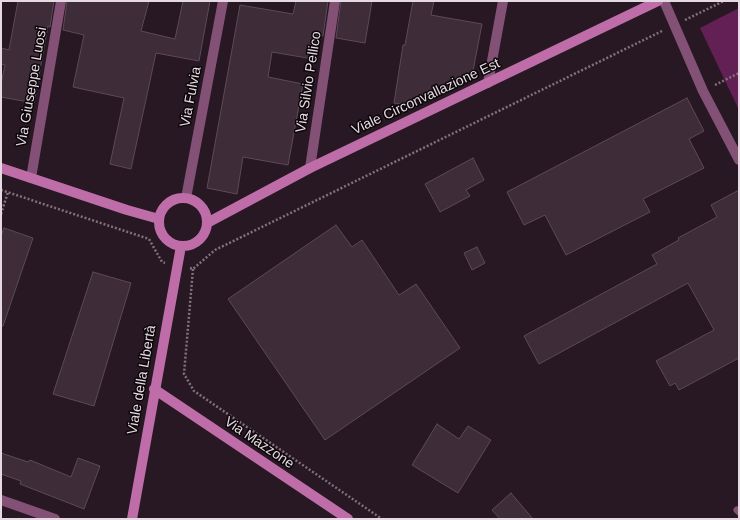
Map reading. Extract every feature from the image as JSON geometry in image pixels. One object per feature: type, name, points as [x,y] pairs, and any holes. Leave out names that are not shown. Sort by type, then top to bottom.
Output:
[{"type":"main road","name":"Viale Circonvallazione Est","points":[[207,223],[310,168],[658,1]]},
{"type":"main road","points":[[1,168],[160,219]]},
{"type":"main road","points":[[186,198],[201,206],[206,216],[207,223],[206,230],[199,240],[192,244],[181,246],[166,239],[162,233],[160,219],[165,206],[171,202],[186,198]]},
{"type":"main road","name":"Viale della Libertà","points":[[132,519],[154,389],[181,246]]},
{"type":"main road","name":"Via Mazzone","points":[[154,389],[348,519]]},
{"type":"street","name":"Via Giuseppe Luosi","points":[[31,178],[61,1]]},
{"type":"street","name":"Via Fulvia","points":[[186,198],[223,1]]},
{"type":"street","name":"Via Silvio Pellico","points":[[310,168],[335,1]]},
{"type":"street","points":[[488,83],[503,1]]},
{"type":"street","points":[[664,1],[703,91],[739,160]]},
{"type":"street","points":[[1,500],[55,519]]},
{"type":"path","points":[[703,91],[739,73]]},
{"type":"path","points":[[1,214],[8,192]]},
{"type":"path","points":[[193,269],[184,374],[194,391],[382,519]]},
{"type":"shaded area","points":[[739,8],[739,110],[700,28]]},
{"type":"building","points":[[18,1],[54,1],[34,103],[1,97],[1,84],[5,65],[1,64],[1,48],[9,50]]},
{"type":"building","points":[[67,1],[149,1],[141,31],[175,39],[183,1],[210,1],[199,61],[156,53],[131,169],[110,164],[124,98],[73,87],[84,35],[63,30]]},
{"type":"building","points":[[296,1],[328,1],[323,36],[317,35],[313,59],[272,52],[268,77],[303,84],[288,165],[243,157],[237,194],[207,188],[240,5],[293,14]]},
{"type":"building","points":[[341,1],[372,1],[365,43],[336,38]]},
{"type":"building","points":[[413,1],[434,1],[431,15],[482,24],[472,76],[418,102],[417,107],[394,103],[403,45],[405,45]]},
{"type":"building","points":[[687,98],[704,131],[689,139],[704,168],[643,199],[650,212],[566,255],[545,215],[524,225],[507,192]]},
{"type":"building","points":[[473,158],[484,180],[466,190],[470,196],[440,212],[425,184]]},
{"type":"building","points":[[739,190],[739,358],[679,390],[675,383],[670,386],[656,361],[714,330],[688,283],[539,364],[524,336],[657,264],[652,255],[679,240],[678,238],[717,217],[711,205]]},
{"type":"building","points":[[336,225],[352,247],[362,240],[399,295],[416,284],[460,348],[325,440],[228,299]]},
{"type":"building","points":[[4,228],[33,238],[3,326],[1,326],[1,236]]},
{"type":"building","points":[[477,247],[485,263],[472,270],[464,253]]},
{"type":"building","points":[[93,272],[131,283],[94,406],[53,394]]},
{"type":"building","points":[[437,424],[459,439],[468,426],[491,440],[458,493],[412,465]]},
{"type":"building","points":[[1,453],[28,462],[30,460],[71,477],[78,458],[100,466],[84,509],[20,484],[21,481],[1,474]]},
{"type":"building","points":[[511,493],[533,519],[500,519],[492,510]]}]
